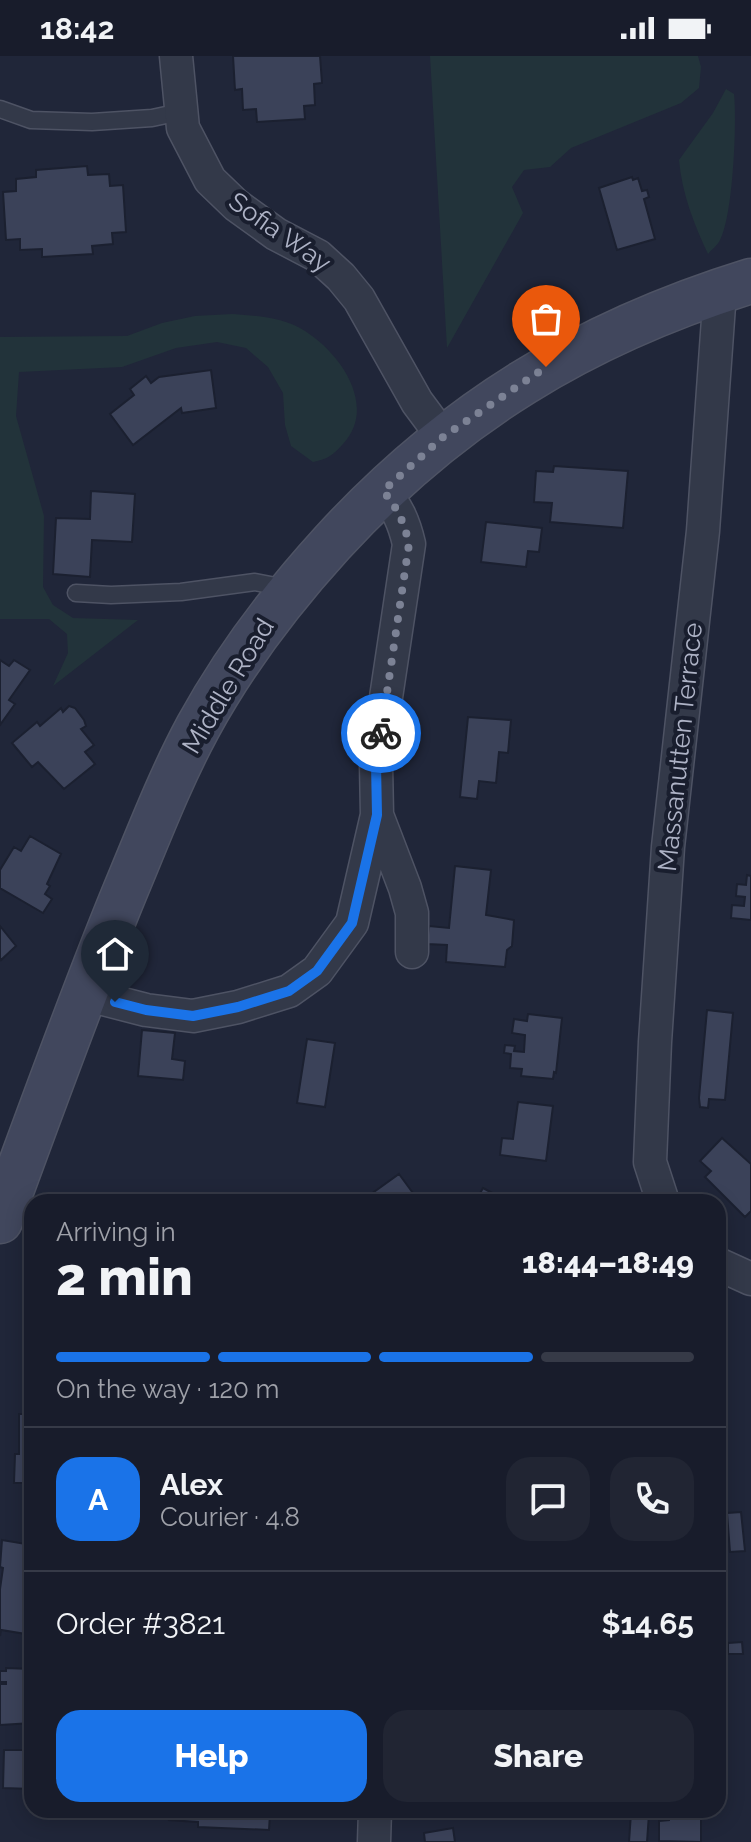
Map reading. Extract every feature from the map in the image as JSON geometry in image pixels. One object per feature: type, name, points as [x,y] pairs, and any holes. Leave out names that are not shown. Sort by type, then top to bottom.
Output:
[{"type":"main road","name":"Middle Road","points":[[0,1221],[84,994],[160,806],[198,727],[250,641],[291,589],[383,491],[443,437],[546,367],[600,339],[651,316],[735,286]]},
{"type":"street","name":"Sofia Way","points":[[176,56],[183,128],[210,180],[236,205],[276,234],[318,256],[341,277],[359,299],[417,402],[443,437]]},
{"type":"street","name":"Massanutten Terrace","points":[[660,1194],[650,1162],[668,847],[703,531],[735,286]]},
{"type":"street","points":[[84,994],[146,1010],[193,1016],[238,1007],[289,991],[317,971],[352,923],[377,815],[376,764],[409,544],[404,522],[383,491]]},
{"type":"street","points":[[377,815],[412,913],[412,952]]},
{"type":"street","points":[[726,1268],[751,1279]]},
{"type":"street","points":[[374,1842],[375,1818]]},
{"type":"lane","points":[[0,109],[31,120],[92,122],[152,118],[180,112]]},
{"type":"lane","points":[[76,593],[181,592],[255,582],[291,589]]},
{"type":"shaded area","points":[[430,56],[698,56],[701,67],[699,88],[681,103],[571,148],[550,167],[524,170],[512,187],[523,213],[447,348]]},
{"type":"shaded area","points":[[726,89],[734,94],[735,107],[731,191],[719,242],[708,254],[689,208],[679,160],[713,113]]},
{"type":"shaded area","points":[[233,314],[270,318],[297,326],[318,341],[342,366],[356,397],[357,413],[353,429],[330,456],[313,462],[291,446],[285,425],[283,393],[268,367],[246,348],[217,342],[176,348],[122,367],[19,372],[16,416],[44,516],[43,587],[53,605],[73,618],[138,620],[53,686],[68,653],[67,634],[49,619],[0,619],[0,337],[127,336],[162,323],[195,316]]},
{"type":"building","points":[[233,56],[320,56],[322,83],[314,84],[315,105],[304,106],[305,119],[257,122],[256,109],[243,110],[242,89],[235,90]]},
{"type":"building","points":[[87,166],[88,175],[109,174],[110,186],[123,185],[126,232],[112,233],[113,244],[92,246],[93,254],[42,257],[42,249],[20,250],[20,239],[6,240],[3,192],[16,191],[16,179],[36,177],[36,170]]},
{"type":"building","points":[[632,177],[633,180],[638,178],[642,191],[647,190],[649,197],[644,199],[655,239],[617,250],[599,188]]},
{"type":"building","points":[[211,370],[216,408],[182,413],[181,408],[133,445],[110,414],[134,395],[130,389],[146,376],[151,383],[159,377]]},
{"type":"building","points":[[554,466],[628,471],[623,528],[550,522],[552,503],[534,502],[536,471],[553,472]]},
{"type":"building","points":[[91,491],[135,494],[132,542],[92,540],[90,577],[53,574],[56,518],[90,519]]},
{"type":"building","points":[[486,522],[542,528],[539,552],[528,551],[526,567],[481,562]]},
{"type":"building","points":[[0,660],[9,666],[14,660],[30,670],[9,700],[15,704],[0,725]]},
{"type":"building","points":[[69,706],[75,708],[84,720],[86,726],[81,729],[94,745],[85,752],[95,764],[64,789],[38,762],[32,767],[12,743],[37,722],[40,726],[61,708],[63,712]]},
{"type":"building","points":[[468,717],[511,720],[508,753],[499,752],[496,783],[479,781],[477,799],[460,797]]},
{"type":"building","points":[[30,836],[61,854],[47,884],[50,886],[45,894],[52,899],[43,913],[0,888],[0,870],[14,847],[21,851]]},
{"type":"building","points":[[455,866],[491,870],[486,915],[514,920],[512,946],[507,950],[505,967],[446,962],[447,945],[427,944],[429,926],[449,928]]},
{"type":"building","points":[[747,875],[751,876],[751,920],[731,918],[732,905],[744,906],[745,897],[736,896],[737,884],[746,885]]},
{"type":"building","points":[[0,926],[16,946],[1,960],[0,958]]},
{"type":"building","points":[[707,1010],[733,1013],[725,1100],[709,1099],[708,1108],[700,1107],[699,1098]]},
{"type":"building","points":[[528,1014],[562,1018],[553,1079],[521,1076],[522,1069],[510,1068],[511,1054],[504,1053],[505,1045],[515,1046],[514,1051],[524,1052],[525,1035],[512,1033],[514,1019],[527,1021]]},
{"type":"building","points":[[142,1030],[175,1033],[172,1059],[185,1061],[183,1080],[138,1076]]},
{"type":"building","points":[[307,1039],[335,1043],[325,1107],[297,1103]]},
{"type":"building","points":[[518,1102],[553,1106],[546,1161],[500,1155],[502,1138],[513,1139]]},
{"type":"building","points":[[722,1138],[751,1164],[751,1211],[745,1217],[726,1198],[726,1194],[722,1194],[705,1177],[711,1171],[700,1161]]},
{"type":"building","points":[[399,1174],[414,1194],[371,1194]]},
{"type":"building","points":[[483,1188],[494,1194],[480,1194]]},
{"type":"building","points":[[19,1414],[24,1414],[24,1483],[14,1483],[15,1454],[19,1454]]},
{"type":"building","points":[[741,1512],[745,1551],[730,1552],[727,1513]]},
{"type":"building","points":[[2,1540],[24,1544],[24,1634],[1,1630],[0,1636],[3,1568],[0,1567]]},
{"type":"building","points":[[742,1642],[743,1654],[728,1654],[728,1643]]},
{"type":"building","points":[[6,1668],[24,1669],[24,1724],[0,1725],[0,1684],[6,1682],[0,1682],[0,1671],[6,1671]]},
{"type":"building","points":[[4,1750],[24,1750],[24,1789],[3,1788]]},
{"type":"building","points":[[270,1818],[269,1830],[198,1827],[198,1822],[169,1820]]},
{"type":"building","points":[[631,1818],[649,1818],[647,1842],[629,1842]]},
{"type":"building","points":[[701,1818],[701,1842],[659,1841],[659,1821]]},
{"type":"building","points":[[453,1828],[455,1842],[425,1842],[424,1833]]},
{"type":"way so far","points":[[381,733],[409,544],[404,522],[383,491],[443,437],[546,367]]},
{"type":"route","points":[[115,1002],[193,1016],[238,1007],[289,991],[317,971],[352,923],[377,815],[376,764],[381,733]]}]
